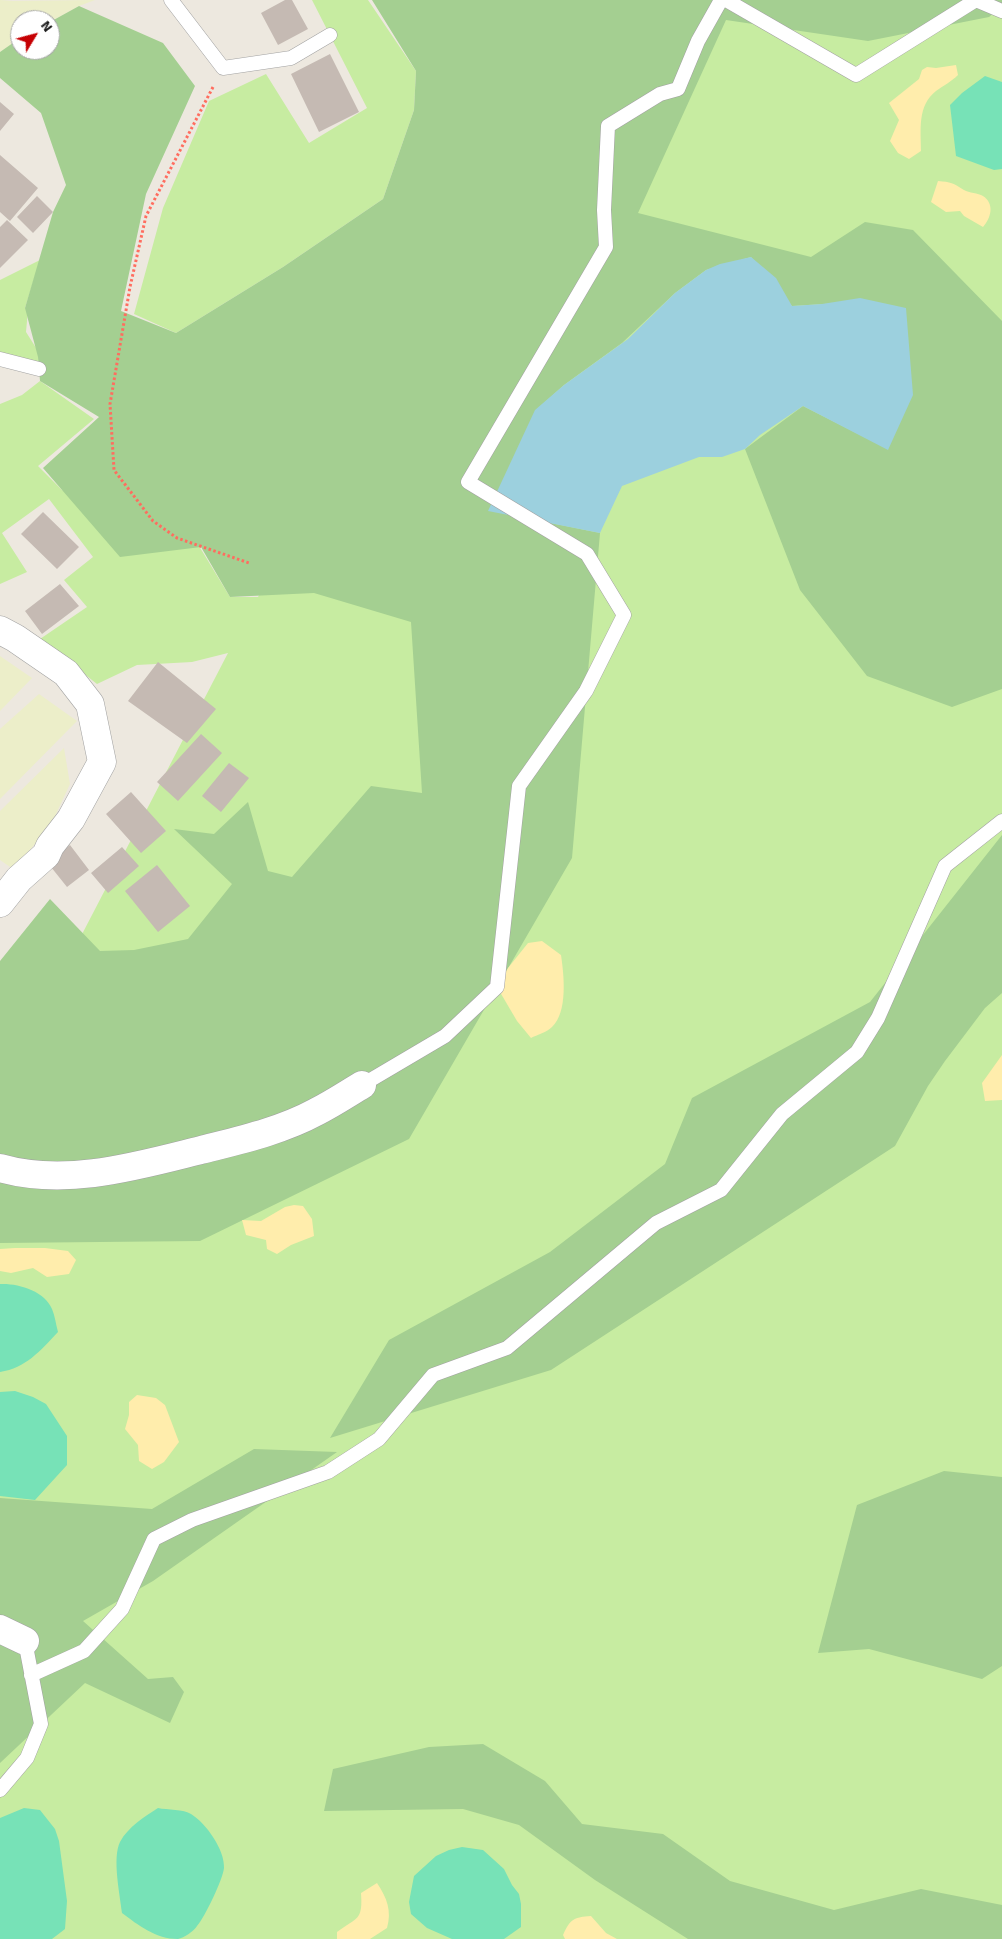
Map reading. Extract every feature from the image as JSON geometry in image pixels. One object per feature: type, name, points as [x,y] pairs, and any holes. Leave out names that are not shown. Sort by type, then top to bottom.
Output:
[{"type":"street","points":[[0,630],[15,638],[66,674],[90,704],[102,762],[71,819],[50,846],[46,856],[19,879],[0,903]]},
{"type":"street","points":[[0,1168],[18,1173],[61,1176],[126,1169],[257,1135],[316,1112],[362,1085]]},
{"type":"street","points":[[0,1628],[25,1641]]},
{"type":"lane","points":[[171,0],[223,68],[291,58],[330,36]]},
{"type":"lane","points":[[362,1085],[445,1036],[497,987],[519,786],[586,691],[624,615],[587,554],[468,482],[606,247],[604,210],[608,126],[660,94],[678,89],[698,41],[721,0]]},
{"type":"lane","points":[[726,0],[856,75],[976,0],[1002,11]]},
{"type":"lane","points":[[0,359],[39,369]]},
{"type":"lane","points":[[32,1675],[84,1651],[122,1610],[154,1539],[192,1520],[328,1472],[379,1440],[433,1375],[507,1348],[656,1222],[721,1190],[782,1114],[857,1052],[878,1018],[945,866],[1002,821]]},
{"type":"lane","points":[[0,1790],[27,1758],[41,1724],[25,1641]]},
{"type":"path","points":[[223,68],[146,216],[130,287],[110,404],[114,470],[153,521],[177,538],[248,563]]},
{"type":"green space","points":[[0,0],[95,0],[60,16],[60,10],[10,10],[10,46],[0,52]]},
{"type":"green space","points":[[312,0],[368,0],[416,71],[414,110],[383,199],[283,267],[176,333],[134,314],[163,208],[209,101],[266,74],[309,143],[367,108]]},
{"type":"green space","points":[[372,0],[1002,0],[1002,6],[989,17],[868,41],[726,20],[638,213],[811,257],[865,222],[913,230],[1002,321],[1002,689],[952,707],[867,676],[800,590],[745,449],[803,406],[888,449],[872,301],[792,306],[751,257],[706,270],[675,293],[622,343],[564,385],[536,410],[497,512],[600,533],[572,858],[409,1139],[200,1241],[0,1243],[0,961],[50,899],[100,951],[134,950],[188,939],[232,884],[174,829],[214,834],[248,802],[268,871],[292,877],[371,786],[422,793],[411,622],[314,593],[230,597],[201,547],[120,557],[43,468],[99,417],[40,381],[38,357],[25,308],[53,212],[66,185],[41,113],[0,78],[0,52],[10,45],[10,60],[60,60],[60,16],[79,6],[163,43],[195,86],[146,194],[121,311],[176,333],[283,267],[383,199],[414,110],[416,71]]},
{"type":"green space","points":[[642,0],[1002,0],[1002,1939],[0,1939],[0,1015],[38,1019],[228,653],[192,662],[137,665],[97,684],[40,639],[87,607],[64,580],[93,557],[49,499],[2,533],[27,572],[0,584],[0,404],[22,395],[40,381],[94,419],[38,466],[62,490],[199,546],[230,597],[258,597],[372,378]]},
{"type":"green space","points":[[985,76],[1002,82],[1002,169],[994,170],[956,156],[950,105],[962,93]]},
{"type":"green space","points":[[40,260],[25,308],[28,310],[26,332],[38,351],[39,369],[0,356],[0,280]]},
{"type":"green space","points":[[0,656],[32,678],[0,711]]},
{"type":"green space","points":[[39,694],[77,721],[0,799],[0,729]]},
{"type":"green space","points":[[64,748],[70,784],[50,827],[13,869],[0,860],[0,811]]},
{"type":"green space","points":[[1002,835],[1002,993],[985,1008],[945,1061],[928,1086],[895,1146],[551,1370],[330,1438],[389,1340],[550,1252],[665,1164],[692,1098],[870,1002]]},
{"type":"green space","points":[[0,1284],[30,1289],[43,1297],[52,1309],[58,1332],[39,1352],[25,1363],[0,1372]]},
{"type":"green space","points":[[15,1391],[46,1404],[67,1436],[67,1465],[35,1500],[0,1496],[0,1392]]},
{"type":"green space","points":[[254,1449],[337,1452],[153,1581],[83,1621],[148,1679],[173,1677],[184,1692],[170,1723],[85,1683],[0,1763],[0,1498],[152,1509]]},
{"type":"green space","points":[[944,1471],[1002,1477],[1002,1666],[982,1679],[869,1649],[818,1653],[857,1505]]},
{"type":"green space","points":[[483,1744],[545,1781],[582,1824],[663,1834],[730,1881],[834,1910],[921,1889],[1002,1905],[1002,1939],[688,1939],[595,1880],[519,1825],[463,1809],[324,1811],[333,1769],[429,1747]]},
{"type":"green space","points":[[24,1808],[40,1810],[55,1829],[59,1841],[67,1901],[65,1929],[52,1939],[0,1939],[0,1818]]},
{"type":"green space","points":[[158,1808],[184,1811],[197,1818],[214,1838],[223,1861],[224,1868],[220,1880],[204,1915],[194,1930],[178,1939],[155,1934],[122,1913],[118,1887],[117,1857],[120,1842],[132,1827]]},
{"type":"green space","points":[[462,1847],[483,1850],[504,1869],[519,1894],[521,1927],[504,1939],[452,1939],[427,1928],[411,1914],[409,1902],[414,1876],[436,1856]]},
{"type":"sand","points":[[956,65],[958,75],[930,97],[923,111],[921,119],[921,151],[909,159],[898,153],[890,141],[899,120],[889,103],[919,79],[922,70],[927,67],[936,68]]},
{"type":"sand","points":[[938,181],[952,183],[987,199],[990,215],[983,227],[964,216],[960,211],[946,212],[931,202]]},
{"type":"sand","points":[[542,941],[561,955],[564,983],[563,1003],[561,1012],[552,1027],[531,1038],[517,1021],[497,987],[508,968],[528,943]]},
{"type":"sand","points":[[1002,1055],[1002,1100],[985,1101],[982,1083]]},
{"type":"sand","points":[[303,1206],[312,1219],[314,1236],[291,1245],[277,1254],[267,1249],[266,1240],[246,1235],[242,1220],[261,1221],[285,1207]]},
{"type":"sand","points":[[45,1248],[68,1251],[76,1260],[69,1274],[47,1277],[33,1268],[11,1273],[0,1271],[0,1249]]},
{"type":"sand","points":[[137,1395],[156,1398],[165,1405],[179,1442],[164,1462],[152,1469],[139,1461],[138,1445],[125,1429],[129,1415],[129,1402]]},
{"type":"sand","points":[[377,1883],[388,1905],[387,1928],[370,1939],[337,1939],[337,1932],[360,1914],[361,1893]]},
{"type":"sand","points":[[591,1916],[606,1933],[617,1939],[565,1939],[563,1935],[570,1922],[580,1917]]},
{"type":"water","points":[[751,257],[776,278],[792,306],[822,304],[860,298],[906,308],[913,395],[888,450],[803,406],[760,435],[745,449],[722,457],[699,457],[622,486],[600,533],[488,511],[535,410],[564,385],[628,339],[675,293],[706,270],[720,264]]},
{"type":"building","points":[[285,0],[292,0],[308,29],[278,45],[261,13]]},
{"type":"building","points":[[330,54],[359,112],[319,132],[291,74]]},
{"type":"building","points":[[0,102],[14,114],[0,131]]},
{"type":"building","points":[[0,155],[38,188],[10,221],[0,212]]},
{"type":"building","points":[[37,196],[53,212],[33,233],[17,217]]},
{"type":"building","points":[[7,220],[28,240],[0,268],[0,227]]},
{"type":"building","points":[[43,512],[79,547],[57,569],[21,534]]},
{"type":"building","points":[[60,584],[79,606],[42,634],[25,611]]},
{"type":"building","points":[[158,662],[216,709],[187,743],[128,701]]},
{"type":"building","points":[[201,734],[222,753],[178,801],[157,782]]},
{"type":"building","points":[[229,763],[249,778],[221,812],[202,796]]},
{"type":"building","points":[[131,792],[166,831],[141,853],[106,814]]},
{"type":"building","points":[[70,845],[89,870],[67,887],[47,862]]},
{"type":"building","points":[[122,847],[139,866],[108,893],[91,873]]},
{"type":"building","points":[[157,865],[190,906],[158,932],[125,891]]}]
